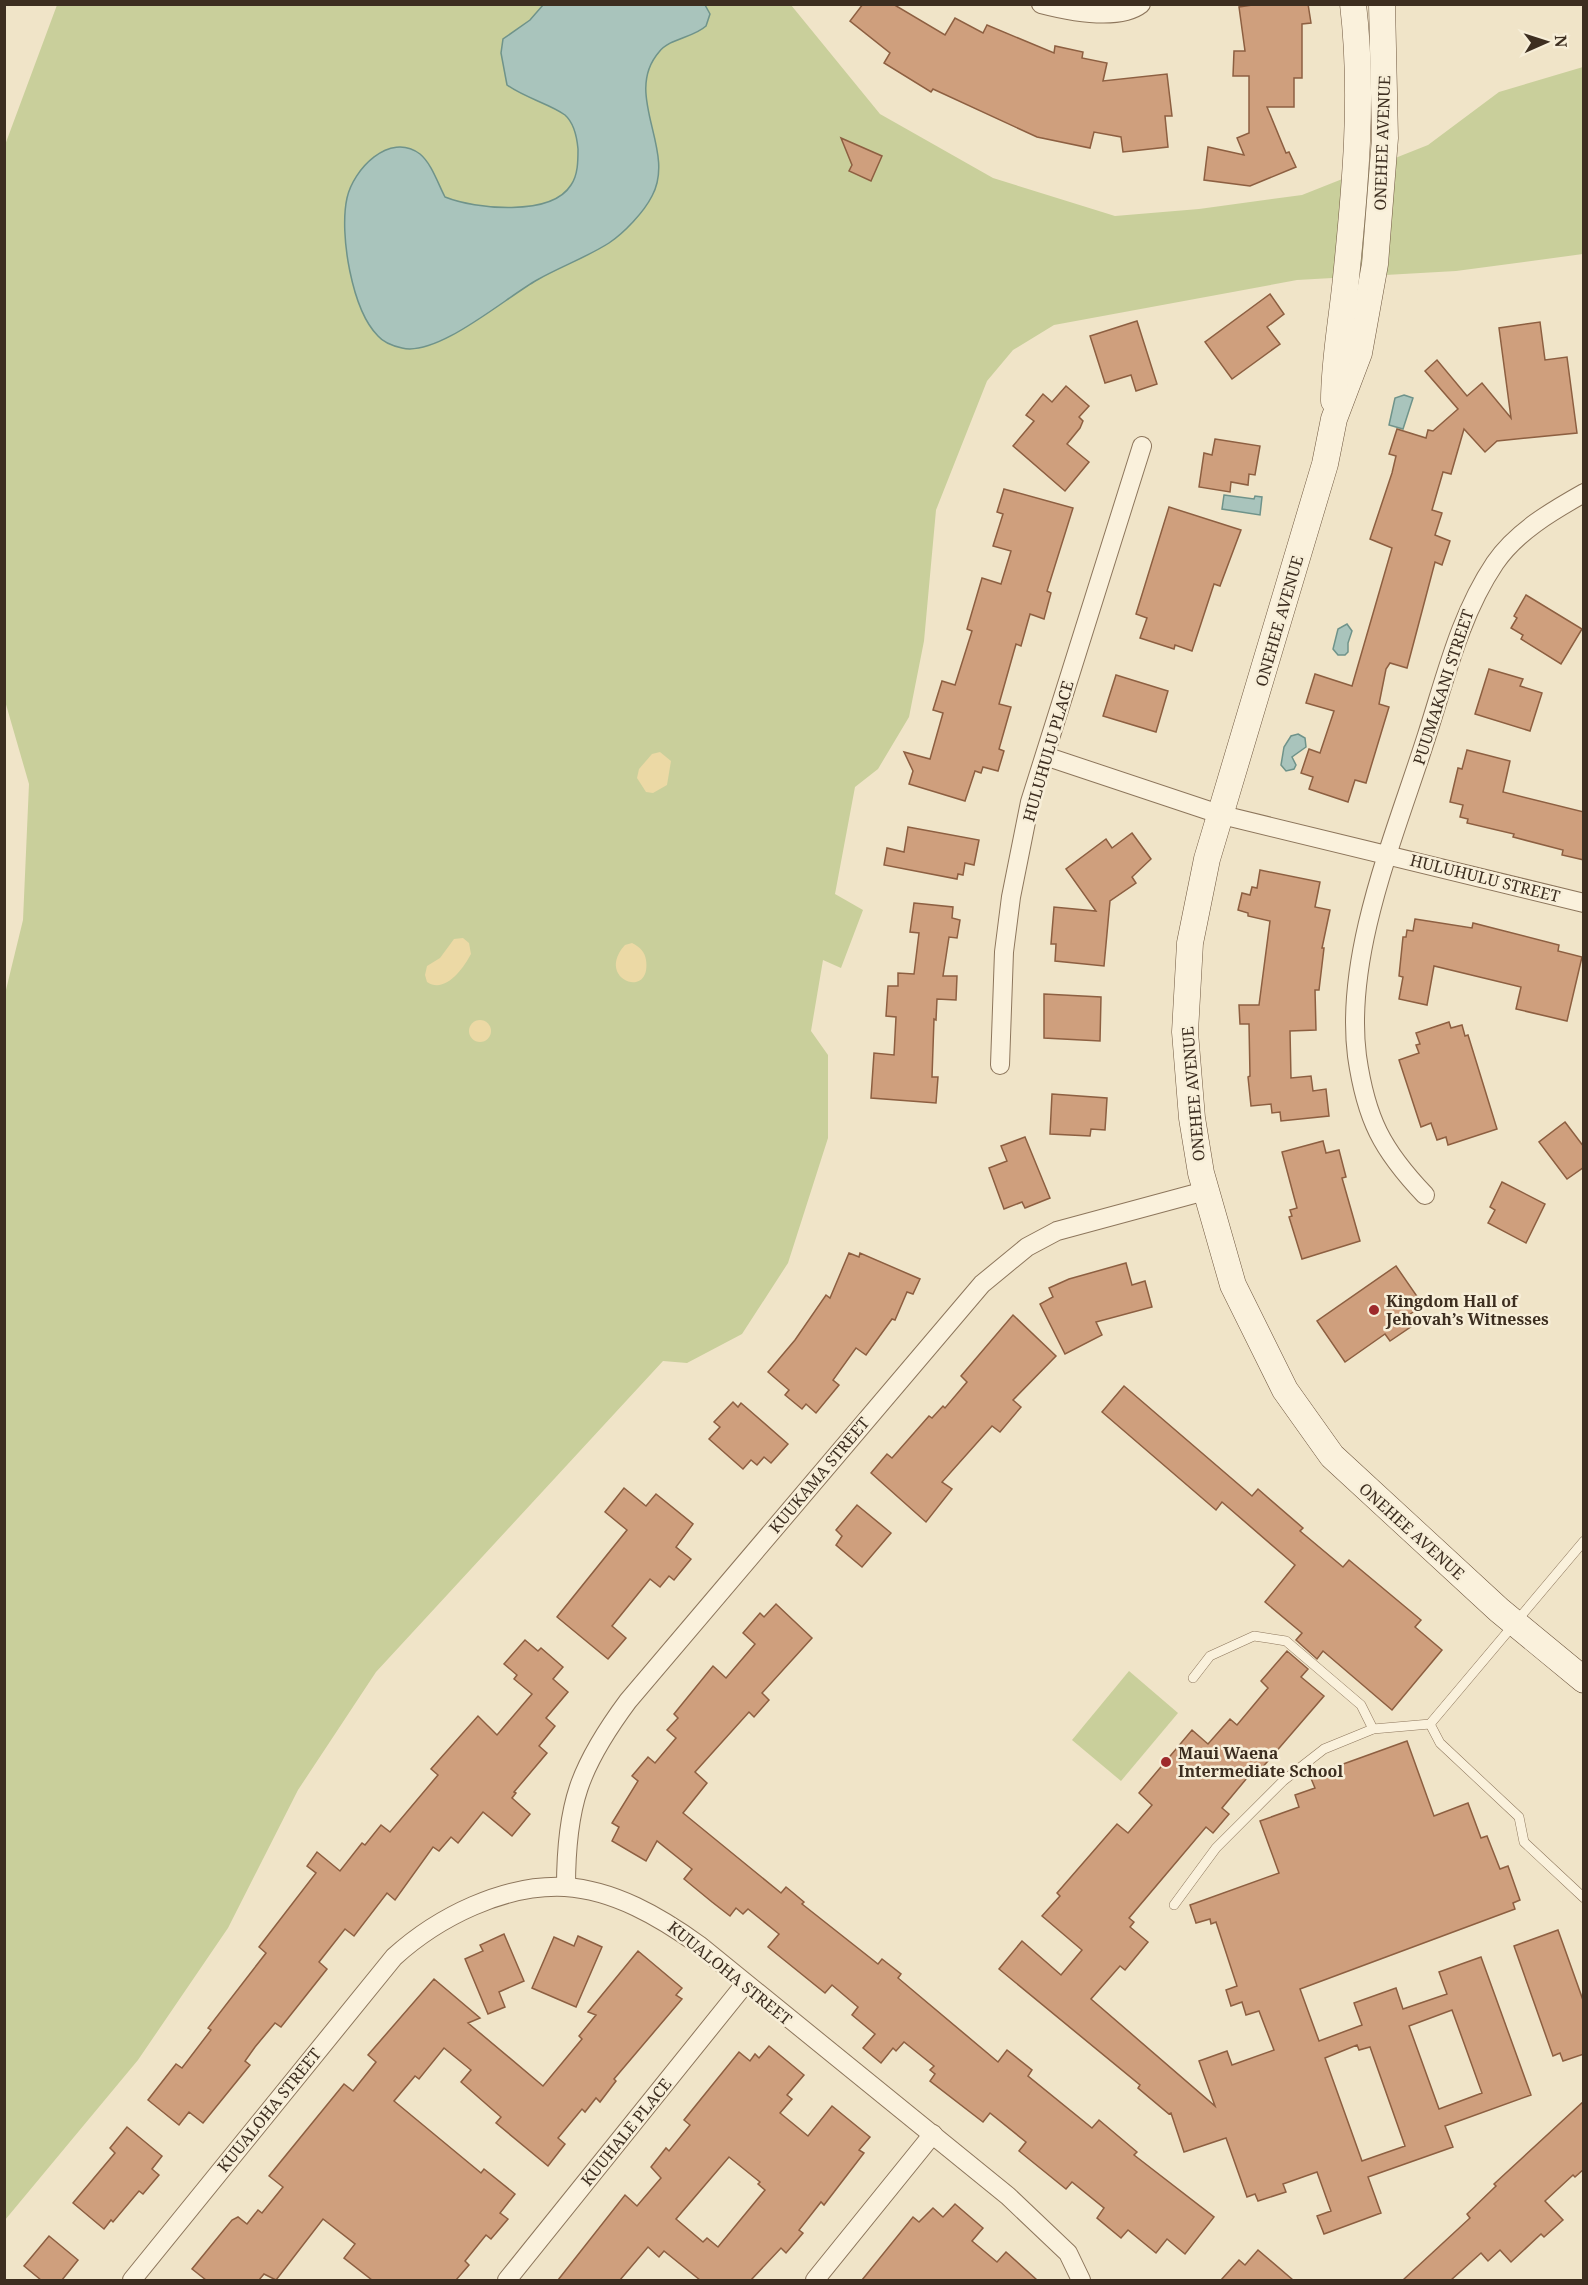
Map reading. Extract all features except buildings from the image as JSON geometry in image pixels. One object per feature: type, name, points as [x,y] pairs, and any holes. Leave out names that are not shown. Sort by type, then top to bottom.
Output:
[{"type":"street","points":[[1041,4],[1073,12],[1104,13],[1134,10],[1141,4]]},
{"type":"street","name":"ONEHEE AVENUE","points":[[1335,420],[1334,364],[1346,278],[1356,155],[1353,4]]},
{"type":"street","name":"ONEHEE AVENUE","points":[[1382,4],[1385,138],[1375,264],[1359,353],[1335,420],[1325,464],[1207,859],[1190,943],[1186,1021],[1192,1118],[1205,1191],[1233,1285],[1285,1390],[1332,1456],[1358,1483],[1513,1622],[1584,1680]]},
{"type":"street","name":"HULUHULU PLACE","points":[[1000,1065],[1004,952],[1011,897],[1030,802],[1142,446]]},
{"type":"street","name":"PUUMAKANI STREET","points":[[1425,1195],[1385,1150],[1367,1106],[1357,1056],[1355,1012],[1358,966],[1387,854],[1470,604],[1497,560],[1539,519],[1584,493]]},
{"type":"street","name":"HULUHULU STREET","points":[[1045,756],[1222,815],[1584,903]]},
{"type":"street","name":"KUUKAMA STREET","points":[[566,1887],[571,1806],[581,1775],[599,1740],[627,1701],[982,1284],[1027,1247],[1057,1231],[1205,1191]]},
{"type":"street","name":"KUUALOHA STREET","points":[[132,2280],[373,1983],[414,1939],[441,1921],[497,1897],[566,1887],[603,1895],[662,1919],[1008,2196],[1068,2253],[1081,2280]]},
{"type":"street","name":"KUUHALE PLACE","points":[[507,2280],[745,1984]]},
{"type":"street","points":[[815,2280],[933,2134]]},
{"type":"lane","points":[[1174,1905],[1216,1848],[1283,1781],[1324,1749],[1373,1729],[1430,1724],[1513,1622],[1584,1541]]},
{"type":"lane","points":[[1193,1678],[1210,1656],[1254,1636],[1286,1641],[1361,1705],[1373,1729]]},
{"type":"lane","points":[[1430,1724],[1440,1743],[1519,1817],[1524,1842],[1584,1898]]},
{"type":"green space","points":[[57,5],[791,5],[880,114],[993,178],[1115,216],[1199,209],[1302,195],[1428,145],[1499,92],[1583,67],[1583,254],[1456,271],[1297,280],[1054,325],[1013,350],[987,381],[936,510],[924,641],[909,717],[878,769],[855,787],[835,894],[863,910],[841,968],[823,960],[811,1031],[828,1055],[828,1138],[788,1263],[742,1334],[687,1363],[663,1361],[376,1672],[298,1790],[228,1928],[138,2060],[5,2220],[4,998],[23,920],[29,784],[5,701],[5,145]]},
{"type":"green space","points":[[1129,1671],[1178,1713],[1121,1781],[1072,1740]]},
{"type":"sand","points":[[660,752],[671,761],[667,785],[653,793],[646,792],[637,778],[639,769],[652,754]]},
{"type":"sand","points":[[463,938],[469,943],[471,954],[458,973],[440,985],[427,982],[425,975],[427,966],[440,958],[454,939]]},
{"type":"sand","points":[[632,943],[642,950],[646,960],[646,973],[641,980],[634,982],[626,981],[616,967],[617,957],[625,945]]},
{"type":"sand","points":[[476,1020],[484,1020],[491,1027],[491,1035],[484,1042],[476,1042],[469,1035],[469,1027]]},
{"type":"water","points":[[543,5],[705,5],[710,14],[706,26],[664,47],[649,69],[646,86],[647,104],[658,160],[658,178],[652,196],[633,222],[609,243],[523,288],[452,335],[434,344],[417,348],[402,348],[389,344],[378,336],[361,309],[346,251],[347,198],[357,176],[374,157],[385,150],[396,147],[408,148],[420,154],[428,163],[445,197],[493,207],[512,208],[547,202],[561,195],[575,177],[578,149],[571,122],[559,111],[507,85],[501,53],[503,39],[530,20]]},
{"type":"water","points":[[1404,395],[1413,398],[1403,429],[1389,425],[1395,398]]},
{"type":"water","points":[[1224,495],[1254,499],[1255,496],[1262,497],[1260,515],[1222,509]]},
{"type":"water","points":[[1347,624],[1352,631],[1348,652],[1345,655],[1338,655],[1333,649],[1338,629]]},
{"type":"water","points":[[1298,734],[1305,738],[1306,747],[1292,757],[1296,765],[1294,769],[1286,771],[1281,765],[1284,747],[1291,736]]},
{"type":"place","name":"Kingdom Hall of Jehovah’s Witnesses","points":[[1374,1310]]},
{"type":"place","name":"Maui Waena Intermediate School","points":[[1166,1762]]}]
